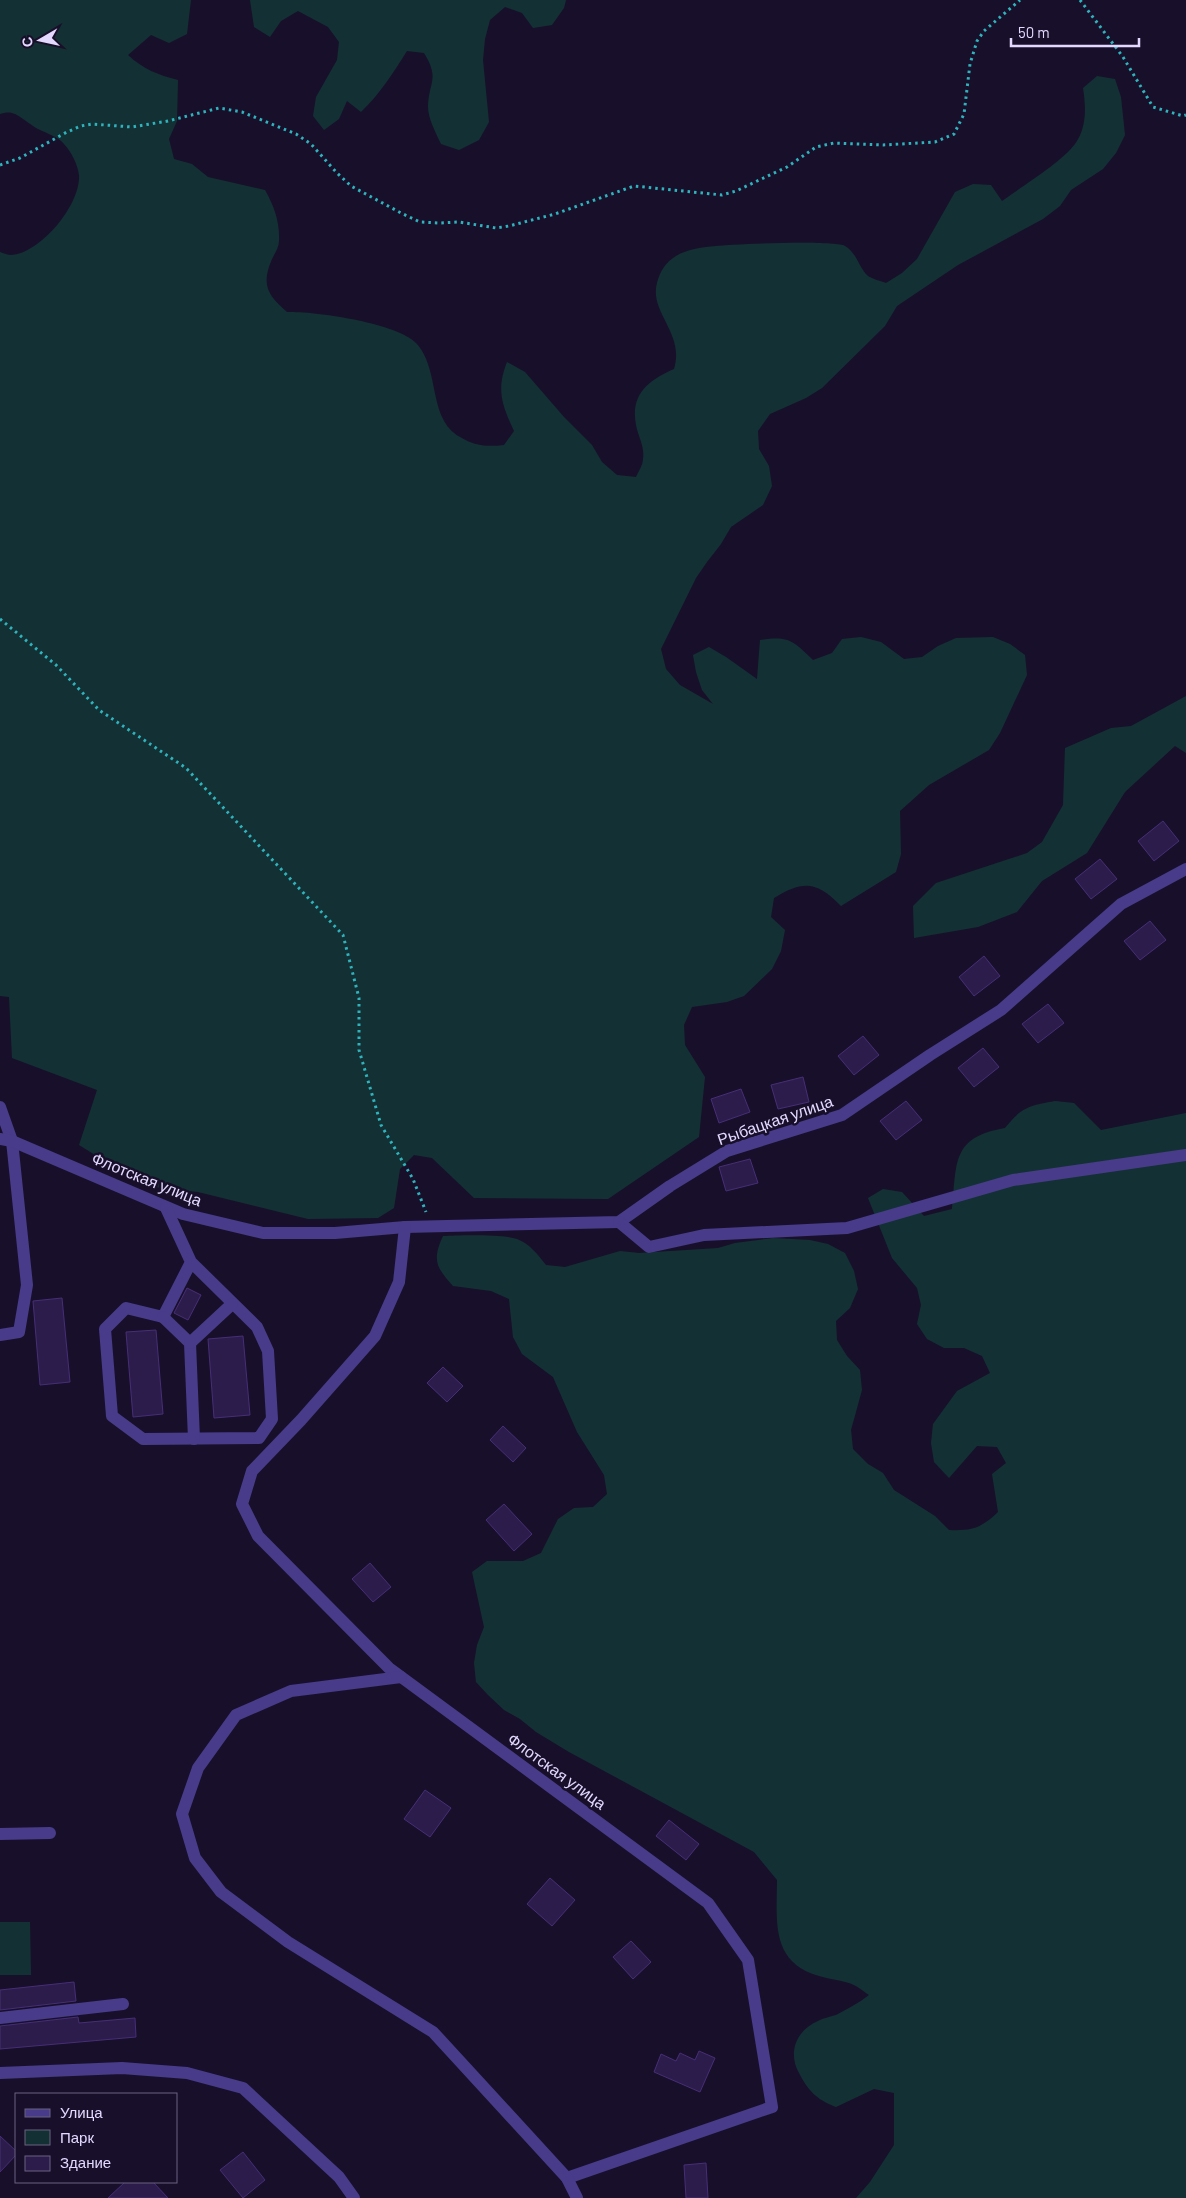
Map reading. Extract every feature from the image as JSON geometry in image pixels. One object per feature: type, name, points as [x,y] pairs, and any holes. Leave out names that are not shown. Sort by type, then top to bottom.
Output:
[{"type":"street","name":"Рыбацкая улица","points":[[619,1222],[670,1186],[727,1151],[842,1115],[930,1055],[1001,1010],[1121,904],[1186,869]]},
{"type":"street","points":[[0,1107],[26,1285],[19,1332],[0,1334]]},
{"type":"street","name":"Флотская улица","points":[[6,1140],[166,1208],[226,1226],[263,1233],[335,1233],[405,1227],[399,1282],[375,1336],[301,1420],[252,1471],[242,1504],[258,1536],[389,1668],[708,1903],[748,1960],[772,2107],[567,2178]]},
{"type":"street","points":[[405,1227],[619,1222],[649,1247],[704,1235],[847,1228],[1013,1180],[1186,1155]]},
{"type":"street","points":[[166,1208],[190,1262],[257,1327],[268,1351],[272,1418],[259,1438],[194,1439],[143,1439],[112,1416],[105,1329],[126,1308],[163,1317],[190,1343],[194,1439]]},
{"type":"street","points":[[163,1317],[190,1262]]},
{"type":"street","points":[[190,1343],[232,1304]]},
{"type":"street","points":[[401,1678],[291,1691],[236,1714],[198,1768],[182,1814],[195,1858],[221,1892],[288,1942],[433,2032],[567,2178],[577,2198]]},
{"type":"street","points":[[0,1834],[50,1833]]},
{"type":"street","points":[[0,2018],[122,2004]]},
{"type":"street","points":[[0,2073],[122,2068],[187,2073],[243,2088],[339,2177],[354,2198]]},
{"type":"path","points":[[0,164],[20,158],[81,126],[92,124],[132,127],[168,121],[219,108],[232,109],[296,134],[311,144],[336,173],[351,186],[420,222],[458,222],[496,228],[509,226],[555,214],[634,186],[722,195],[736,191],[787,167],[816,147],[834,143],[883,145],[935,142],[954,134],[964,114],[970,64],[977,41],[984,31],[1020,0]]},
{"type":"path","points":[[1080,0],[1122,57],[1153,107],[1183,116],[1186,115]]},
{"type":"path","points":[[0,618],[56,665],[99,710],[186,768],[344,935],[359,998],[359,1050],[381,1125],[413,1179],[432,1227]]},
{"type":"green space","points":[[0,0],[191,0],[187,34],[169,43],[151,35],[128,55],[151,71],[178,80],[177,121],[169,139],[174,159],[192,164],[208,177],[265,190],[274,208],[278,227],[278,246],[267,275],[268,288],[275,300],[287,312],[335,316],[374,324],[406,336],[416,343],[424,354],[429,366],[438,406],[443,418],[450,429],[460,437],[476,444],[487,446],[504,445],[514,431],[506,413],[501,389],[507,362],[525,372],[564,417],[592,445],[602,462],[617,475],[636,477],[642,464],[643,455],[636,425],[636,405],[643,389],[649,383],[674,369],[675,345],[658,304],[656,294],[660,275],[672,258],[690,250],[716,246],[784,243],[837,244],[849,249],[868,276],[886,283],[902,273],[917,259],[955,192],[973,184],[991,185],[1002,201],[1041,174],[1069,151],[1079,138],[1084,124],[1085,103],[1083,88],[1097,76],[1115,79],[1121,97],[1125,135],[1116,153],[1103,169],[1071,190],[1060,206],[1043,219],[958,265],[897,306],[885,326],[822,388],[806,398],[770,414],[758,431],[759,449],[769,466],[772,486],[763,505],[731,527],[696,578],[661,649],[666,669],[680,685],[713,704],[702,690],[693,655],[709,647],[757,679],[760,640],[778,639],[784,639],[795,644],[813,660],[832,653],[842,639],[861,637],[881,642],[904,659],[922,657],[938,646],[956,638],[993,637],[1010,644],[1025,655],[1027,675],[1000,733],[989,750],[929,785],[900,811],[901,854],[896,872],[841,906],[824,892],[809,886],[793,888],[774,898],[771,917],[785,930],[781,951],[772,969],[744,996],[727,1002],[692,1007],[684,1025],[685,1045],[705,1077],[699,1137],[608,1199],[474,1198],[432,1158],[414,1155],[400,1169],[394,1208],[378,1218],[308,1219],[198,1192],[145,1186],[79,1145],[97,1090],[12,1058],[9,997],[0,996],[0,252],[11,255],[23,252],[35,246],[46,236],[66,213],[78,187],[79,175],[72,154],[59,139],[15,114],[0,114]]},
{"type":"green space","points":[[250,0],[566,0],[564,8],[552,25],[533,28],[522,13],[505,7],[490,20],[485,39],[483,60],[489,122],[479,140],[459,150],[441,144],[431,121],[428,106],[433,75],[424,53],[407,51],[380,91],[361,112],[347,101],[339,119],[324,130],[313,116],[316,97],[337,60],[339,42],[328,27],[298,11],[281,21],[270,37],[254,27]]},
{"type":"green space","points":[[1186,696],[1186,753],[1175,746],[1125,792],[1087,853],[1042,881],[1017,912],[978,927],[914,938],[913,906],[936,883],[1027,853],[1042,842],[1063,805],[1065,748],[1111,728],[1131,726]]},
{"type":"green space","points":[[1055,1101],[1074,1103],[1101,1130],[1186,1113],[1186,2198],[856,2198],[870,2182],[894,2145],[894,2093],[874,2089],[836,2107],[829,2104],[813,2094],[805,2084],[795,2063],[794,2049],[800,2036],[811,2025],[836,2015],[869,1995],[852,1984],[803,1970],[792,1961],[784,1950],[777,1925],[777,1880],[754,1852],[569,1752],[536,1732],[520,1719],[504,1710],[476,1682],[474,1663],[477,1645],[484,1627],[472,1572],[487,1561],[523,1561],[541,1553],[558,1519],[574,1508],[593,1507],[607,1494],[604,1475],[577,1432],[553,1377],[522,1354],[513,1337],[509,1299],[491,1291],[453,1286],[439,1268],[438,1251],[443,1236],[510,1237],[526,1243],[546,1265],[565,1267],[620,1251],[639,1253],[718,1248],[735,1243],[773,1238],[810,1240],[828,1244],[845,1253],[854,1271],[858,1289],[850,1308],[836,1321],[837,1340],[847,1356],[860,1370],[862,1390],[851,1430],[853,1449],[868,1464],[883,1473],[894,1490],[935,1516],[949,1530],[971,1529],[987,1522],[998,1512],[992,1474],[1006,1463],[997,1447],[977,1446],[949,1478],[934,1462],[931,1443],[933,1424],[957,1391],[990,1373],[982,1356],[964,1348],[944,1348],[927,1339],[917,1324],[921,1305],[917,1288],[892,1258],[868,1198],[883,1189],[902,1192],[924,1216],[952,1209],[957,1166],[960,1155],[966,1145],[987,1132],[1005,1128],[1026,1108]]},
{"type":"green space","points":[[0,1922],[30,1922],[31,1975],[0,1975]]},
{"type":"building","points":[[1163,821],[1179,841],[1154,861],[1138,841]]},
{"type":"building","points":[[1100,859],[1117,879],[1091,899],[1075,879]]},
{"type":"building","points":[[1150,921],[1166,940],[1140,960],[1124,941]]},
{"type":"building","points":[[984,956],[1000,976],[974,996],[959,977]]},
{"type":"building","points":[[1048,1004],[1064,1023],[1038,1043],[1022,1024]]},
{"type":"building","points":[[863,1036],[879,1055],[854,1075],[838,1056]]},
{"type":"building","points":[[983,1048],[999,1067],[974,1087],[958,1068]]},
{"type":"building","points":[[803,1077],[809,1102],[778,1109],[771,1085]]},
{"type":"building","points":[[741,1089],[750,1112],[719,1123],[711,1099]]},
{"type":"building","points":[[906,1101],[922,1120],[896,1140],[880,1121]]},
{"type":"building","points":[[750,1159],[758,1183],[726,1191],[719,1167]]},
{"type":"building","points":[[187,1288],[201,1295],[188,1320],[174,1313]]},
{"type":"building","points":[[62,1298],[70,1382],[40,1385],[33,1301]]},
{"type":"building","points":[[156,1330],[163,1414],[133,1417],[126,1332]]},
{"type":"building","points":[[243,1336],[250,1415],[214,1418],[208,1339]]},
{"type":"building","points":[[443,1367],[463,1386],[447,1402],[427,1383]]},
{"type":"building","points":[[503,1426],[526,1448],[513,1462],[490,1440]]},
{"type":"building","points":[[504,1504],[532,1534],[514,1551],[486,1520]]},
{"type":"building","points":[[370,1563],[391,1587],[373,1602],[352,1579]]},
{"type":"building","points":[[425,1790],[451,1808],[430,1837],[404,1819]]},
{"type":"building","points":[[669,1820],[699,1844],[686,1860],[656,1836]]},
{"type":"building","points":[[550,1878],[575,1900],[552,1926],[527,1904]]},
{"type":"building","points":[[631,1941],[651,1962],[633,1979],[613,1957]]},
{"type":"building","points":[[74,1982],[76,2001],[0,2010],[0,1990]]},
{"type":"building","points":[[78,2017],[79,2023],[135,2018],[136,2037],[0,2049],[0,2026]]},
{"type":"building","points":[[699,2051],[715,2058],[700,2092],[654,2072],[661,2054],[676,2061],[680,2053],[695,2060]]},
{"type":"building","points":[[0,2136],[15,2150],[15,2156],[0,2172]]},
{"type":"building","points":[[243,2152],[265,2180],[243,2198],[220,2170]]},
{"type":"building","points":[[706,2163],[708,2198],[686,2198],[684,2165]]},
{"type":"building","points":[[124,2183],[154,2183],[168,2198],[108,2198]]}]
